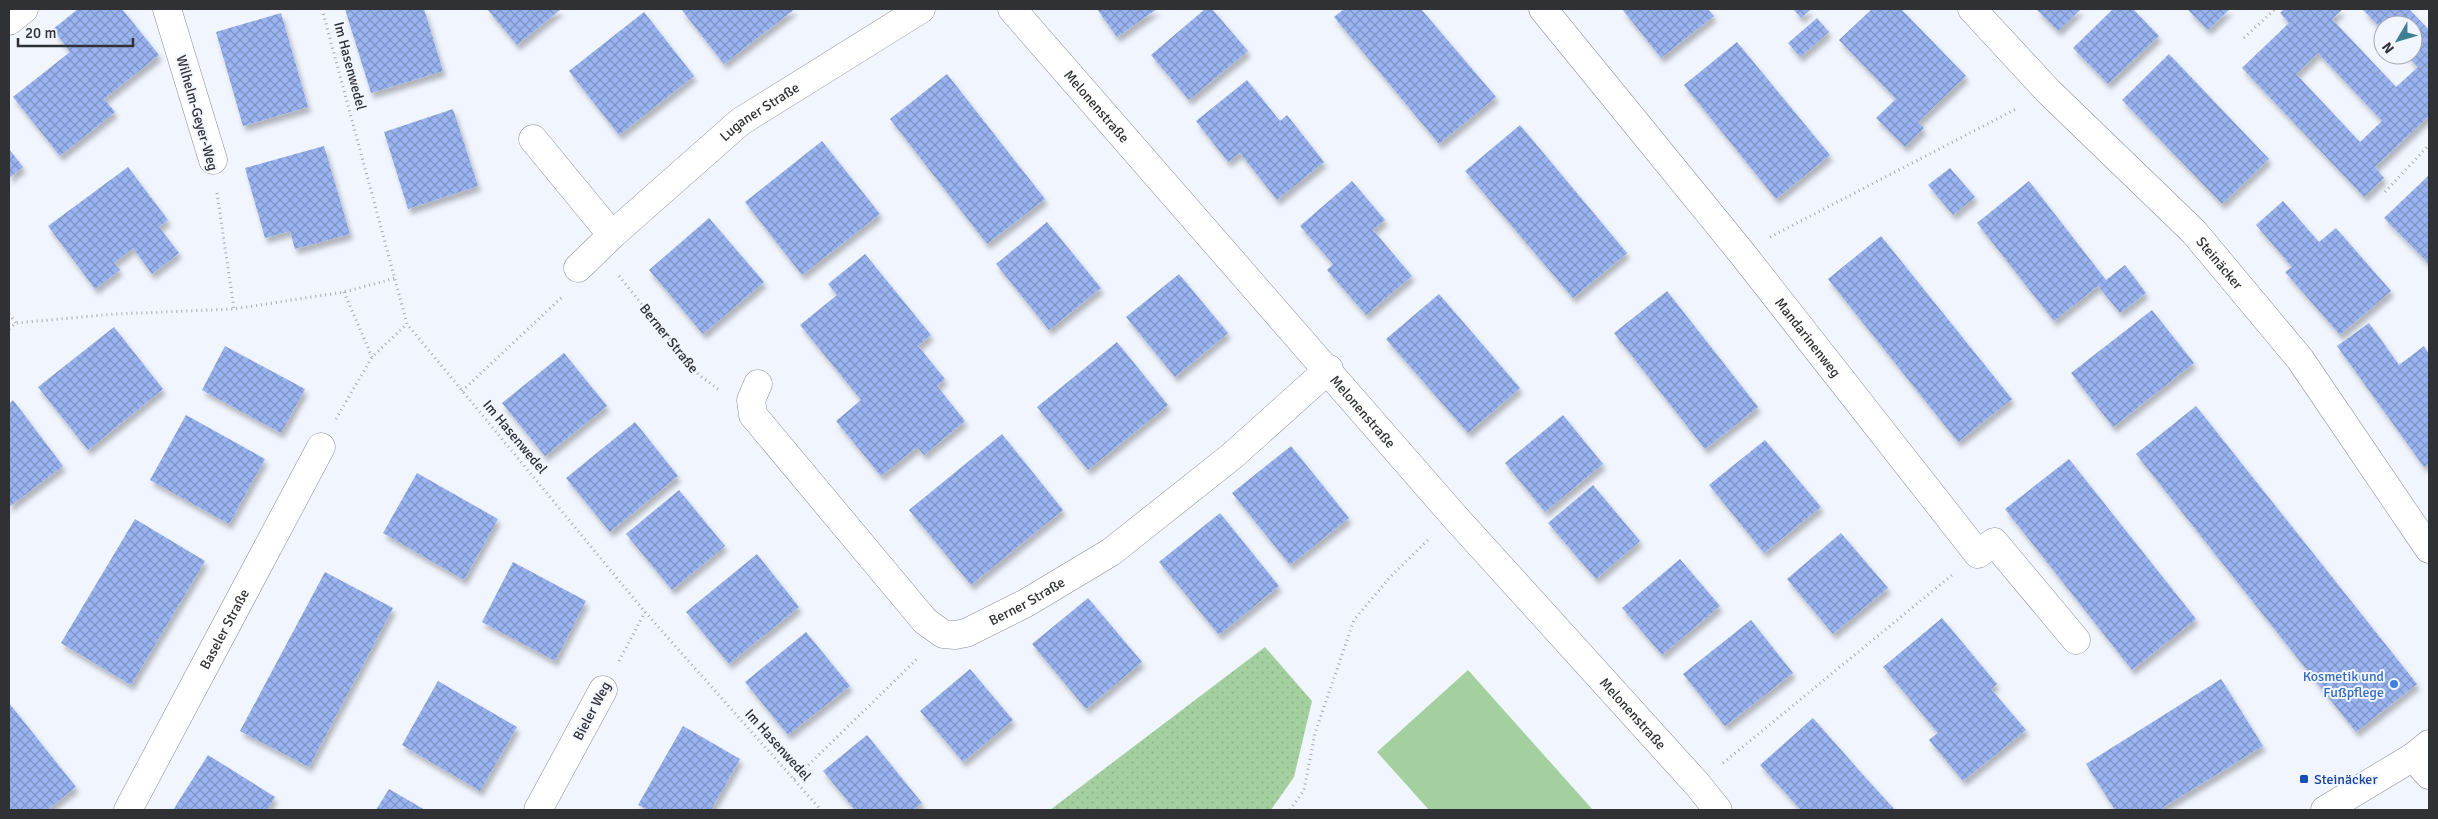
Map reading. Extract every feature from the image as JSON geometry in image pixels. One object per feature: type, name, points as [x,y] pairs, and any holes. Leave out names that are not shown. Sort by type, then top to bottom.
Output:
[{"type":"street","points":[[9,21],[24,9]]},
{"type":"street","name":"Wilhelm-Geyer-Weg","points":[[167,9],[213,160]]},
{"type":"street","name":"Luganer Straße","points":[[595,250],[740,122],[921,9]]},
{"type":"street","name":"Melonenstraße","points":[[1012,9],[1454,516],[1697,784],[1718,810]]},
{"type":"street","name":"Mandarinenweg","points":[[1543,9],[1741,252],[1978,554]]},
{"type":"street","name":"Steinäcker","points":[[1972,9],[2049,92],[2194,232],[2300,359],[2427,540]]},
{"type":"street","points":[[533,139],[595,250]]},
{"type":"street","name":"Berner Straße","points":[[943,634],[961,634],[983,625],[1035,598],[1111,552],[1232,456],[1328,370]]},
{"type":"street","points":[[758,384],[751,400],[753,415],[925,622],[943,634]]},
{"type":"street","name":"Baseler Straße","points":[[128,810],[321,447]]},
{"type":"street","points":[[1978,554],[1994,542],[2076,640]]},
{"type":"street","name":"Bieler Weg","points":[[538,810],[603,690]]},
{"type":"street","points":[[2325,810],[2424,759]]},
{"type":"path","name":"Im Hasenwedel","points":[[322,9],[407,324],[645,612],[822,810]]},
{"type":"path","points":[[2244,38],[2275,9]]},
{"type":"path","points":[[1741,252],[2049,92]]},
{"type":"path","points":[[2386,192],[2429,146]]},
{"type":"path","name":"Wilhelm-Geyer-Weg","points":[[213,160],[234,309]]},
{"type":"path","points":[[462,391],[577,284],[595,250]]},
{"type":"path","name":"Berner Straße","points":[[595,250],[699,375],[753,415]]},
{"type":"path","points":[[9,329],[16,323],[115,314],[234,309],[344,292],[396,278]]},
{"type":"path","points":[[344,292],[372,357]]},
{"type":"path","points":[[9,314],[16,323]]},
{"type":"path","points":[[321,447],[372,357],[407,324]]},
{"type":"path","points":[[1290,810],[1304,790],[1315,733],[1354,620],[1391,576],[1454,516]]},
{"type":"path","points":[[1697,784],[1978,554]]},
{"type":"path","name":"Bieler Weg","points":[[603,690],[645,612]]},
{"type":"path","points":[[794,779],[943,634]]},
{"type":"green space","points":[[1265,647],[1312,701],[1294,777],[1271,810],[1050,810]]},
{"type":"green space","points":[[1468,670],[1593,810],[1429,810],[1377,752]]},
{"type":"building","points":[[78,9],[122,9],[159,55],[104,99],[115,112],[60,156],[13,97],[70,52],[53,29]]},
{"type":"building","points":[[345,9],[424,9],[443,71],[371,93]]},
{"type":"building","points":[[487,9],[561,9],[517,45]]},
{"type":"building","points":[[681,9],[795,9],[724,64]]},
{"type":"building","points":[[1097,9],[1157,9],[1117,37]]},
{"type":"building","points":[[1205,9],[1212,9],[1248,51],[1189,100],[1151,55]]},
{"type":"building","points":[[1344,9],[1421,9],[1496,97],[1439,144],[1334,17]]},
{"type":"building","points":[[1622,9],[1708,9],[1714,16],[1661,58]]},
{"type":"building","points":[[1793,9],[1811,9],[1801,18]]},
{"type":"building","points":[[1872,9],[1901,9],[1966,76],[1918,122],[1924,128],[1905,147],[1876,118],[1896,99],[1839,40]]},
{"type":"building","points":[[2036,9],[2081,9],[2058,31]]},
{"type":"building","points":[[2113,9],[2133,9],[2159,36],[2108,84],[2073,48]]},
{"type":"building","points":[[2187,9],[2230,9],[2208,30]]},
{"type":"building","points":[[2284,9],[2343,9],[2332,19],[2373,63],[2373,65],[2375,65],[2396,87],[2418,67],[2416,65],[2423,65],[2423,24],[2429,30],[2429,116],[2375,167],[2384,178],[2364,197],[2242,68],[2289,23],[2280,13]],"holes":[[[2318,53],[2382,121],[2360,142],[2296,74]]]},
{"type":"building","points":[[2362,9],[2409,9],[2415,15],[2373,15],[2373,20]]},
{"type":"building","points":[[644,12],[694,76],[619,135],[569,71]]},
{"type":"building","points":[[281,13],[308,107],[243,126],[216,32]]},
{"type":"building","points":[[1817,18],[1829,32],[1800,57],[1788,43]]},
{"type":"building","points":[[1737,42],[1830,155],[1776,199],[1684,85]]},
{"type":"building","points":[[2169,54],[2269,159],[2222,204],[2122,100]]},
{"type":"building","points":[[947,74],[1045,199],[987,244],[890,119]]},
{"type":"building","points":[[1247,80],[1280,121],[1287,115],[1324,162],[1277,200],[1240,153],[1228,162],[1196,121]]},
{"type":"building","points":[[453,109],[478,186],[408,209],[384,132]]},
{"type":"building","points":[[1520,125],[1627,253],[1573,298],[1465,171]]},
{"type":"building","points":[[822,141],[880,214],[802,275],[745,202]]},
{"type":"building","points":[[324,146],[350,234],[295,249],[290,231],[265,238],[245,168]]},
{"type":"building","points":[[9,149],[23,167],[9,178]]},
{"type":"building","points":[[128,167],[168,220],[159,227],[179,253],[152,274],[133,248],[114,263],[120,270],[95,289],[48,226]]},
{"type":"building","points":[[1950,168],[1975,197],[1953,215],[1928,185]]},
{"type":"building","points":[[2429,175],[2429,261],[2428,263],[2384,218]]},
{"type":"building","points":[[1352,181],[1385,220],[1373,230],[1412,276],[1366,315],[1327,270],[1333,264],[1300,226]]},
{"type":"building","points":[[2029,181],[2106,280],[2125,265],[2146,293],[2120,313],[2098,286],[2054,321],[1977,223]]},
{"type":"building","points":[[2283,201],[2319,242],[2336,228],[2391,291],[2340,335],[2285,272],[2292,267],[2256,225]]},
{"type":"building","points":[[709,218],[764,282],[703,334],[649,270]]},
{"type":"building","points":[[1047,222],[1101,288],[1049,330],[996,264]]},
{"type":"building","points":[[1881,236],[2012,399],[1958,442],[1828,279]]},
{"type":"building","points":[[865,254],[931,335],[918,346],[945,379],[937,386],[965,421],[924,455],[917,447],[881,476],[836,421],[861,400],[800,325],[837,295],[828,284]]},
{"type":"building","points":[[1179,274],[1228,333],[1175,377],[1126,317]]},
{"type":"building","points":[[1667,291],[1758,407],[1705,449],[1614,333]]},
{"type":"building","points":[[1439,294],[1520,388],[1468,433],[1386,339]]},
{"type":"building","points":[[2152,310],[2194,363],[2113,427],[2071,373]]},
{"type":"building","points":[[2369,323],[2399,365],[2424,346],[2429,354],[2429,463],[2424,467],[2337,346]]},
{"type":"building","points":[[114,327],[163,389],[88,450],[38,387]]},
{"type":"building","points":[[1117,342],[1168,405],[1088,470],[1037,407]]},
{"type":"building","points":[[225,346],[305,389],[281,433],[202,390]]},
{"type":"building","points":[[564,353],[607,406],[545,456],[502,403]]},
{"type":"building","points":[[13,400],[63,466],[9,507],[9,404]]},
{"type":"building","points":[[2196,406],[2417,684],[2356,732],[2136,454]]},
{"type":"building","points":[[186,415],[265,459],[229,524],[150,480]]},
{"type":"building","points":[[1563,415],[1603,464],[1545,512],[1505,463]]},
{"type":"building","points":[[635,422],[678,476],[610,532],[566,478]]},
{"type":"building","points":[[1002,434],[1063,510],[971,585],[909,510]]},
{"type":"building","points":[[1765,440],[1821,507],[1764,553],[1709,485]]},
{"type":"building","points":[[1291,446],[1349,518],[1290,565],[1232,493]]},
{"type":"building","points":[[2069,459],[2196,619],[2132,670],[2005,509]]},
{"type":"building","points":[[417,473],[498,519],[464,580],[383,533]]},
{"type":"building","points":[[1593,485],[1640,541],[1596,579],[1548,523]]},
{"type":"building","points":[[679,490],[725,546],[672,590],[626,534]]},
{"type":"building","points":[[1220,513],[1279,586],[1219,635],[1159,562]]},
{"type":"building","points":[[135,519],[205,561],[131,685],[61,643]]},
{"type":"building","points":[[1841,533],[1888,588],[1833,634],[1787,579]]},
{"type":"building","points":[[757,554],[799,607],[729,664],[686,612]]},
{"type":"building","points":[[1680,559],[1720,606],[1662,655],[1622,608]]},
{"type":"building","points":[[513,562],[586,601],[555,661],[482,622]]},
{"type":"building","points":[[325,572],[393,608],[309,767],[240,731]]},
{"type":"building","points":[[1088,598],[1142,662],[1086,709],[1032,644]]},
{"type":"building","points":[[1942,618],[1997,684],[1991,689],[2026,730],[1963,781],[1929,740],[1938,733],[1883,667]]},
{"type":"building","points":[[1751,620],[1793,673],[1725,726],[1683,674]]},
{"type":"building","points":[[806,632],[850,686],[788,735],[745,682]]},
{"type":"building","points":[[970,669],[1013,720],[963,762],[920,711]]},
{"type":"building","points":[[2221,679],[2263,746],[2159,810],[2115,810],[2086,764]]},
{"type":"building","points":[[438,681],[517,727],[480,791],[402,745]]},
{"type":"building","points":[[9,703],[76,787],[47,810],[11,810],[9,807]]},
{"type":"building","points":[[1813,718],[1895,810],[1801,810],[1760,765]]},
{"type":"building","points":[[683,726],[740,759],[711,810],[648,810],[638,805]]},
{"type":"building","points":[[867,735],[922,803],[913,810],[855,810],[823,771]]},
{"type":"building","points":[[208,755],[275,797],[267,810],[173,810]]},
{"type":"building","points":[[389,789],[425,810],[376,810]]},
{"type":"place","name":"Kosmetik und Fußpflege","points":[[2394,684]]},
{"type":"place","name":"Steinäcker","points":[[2304,779]]}]
